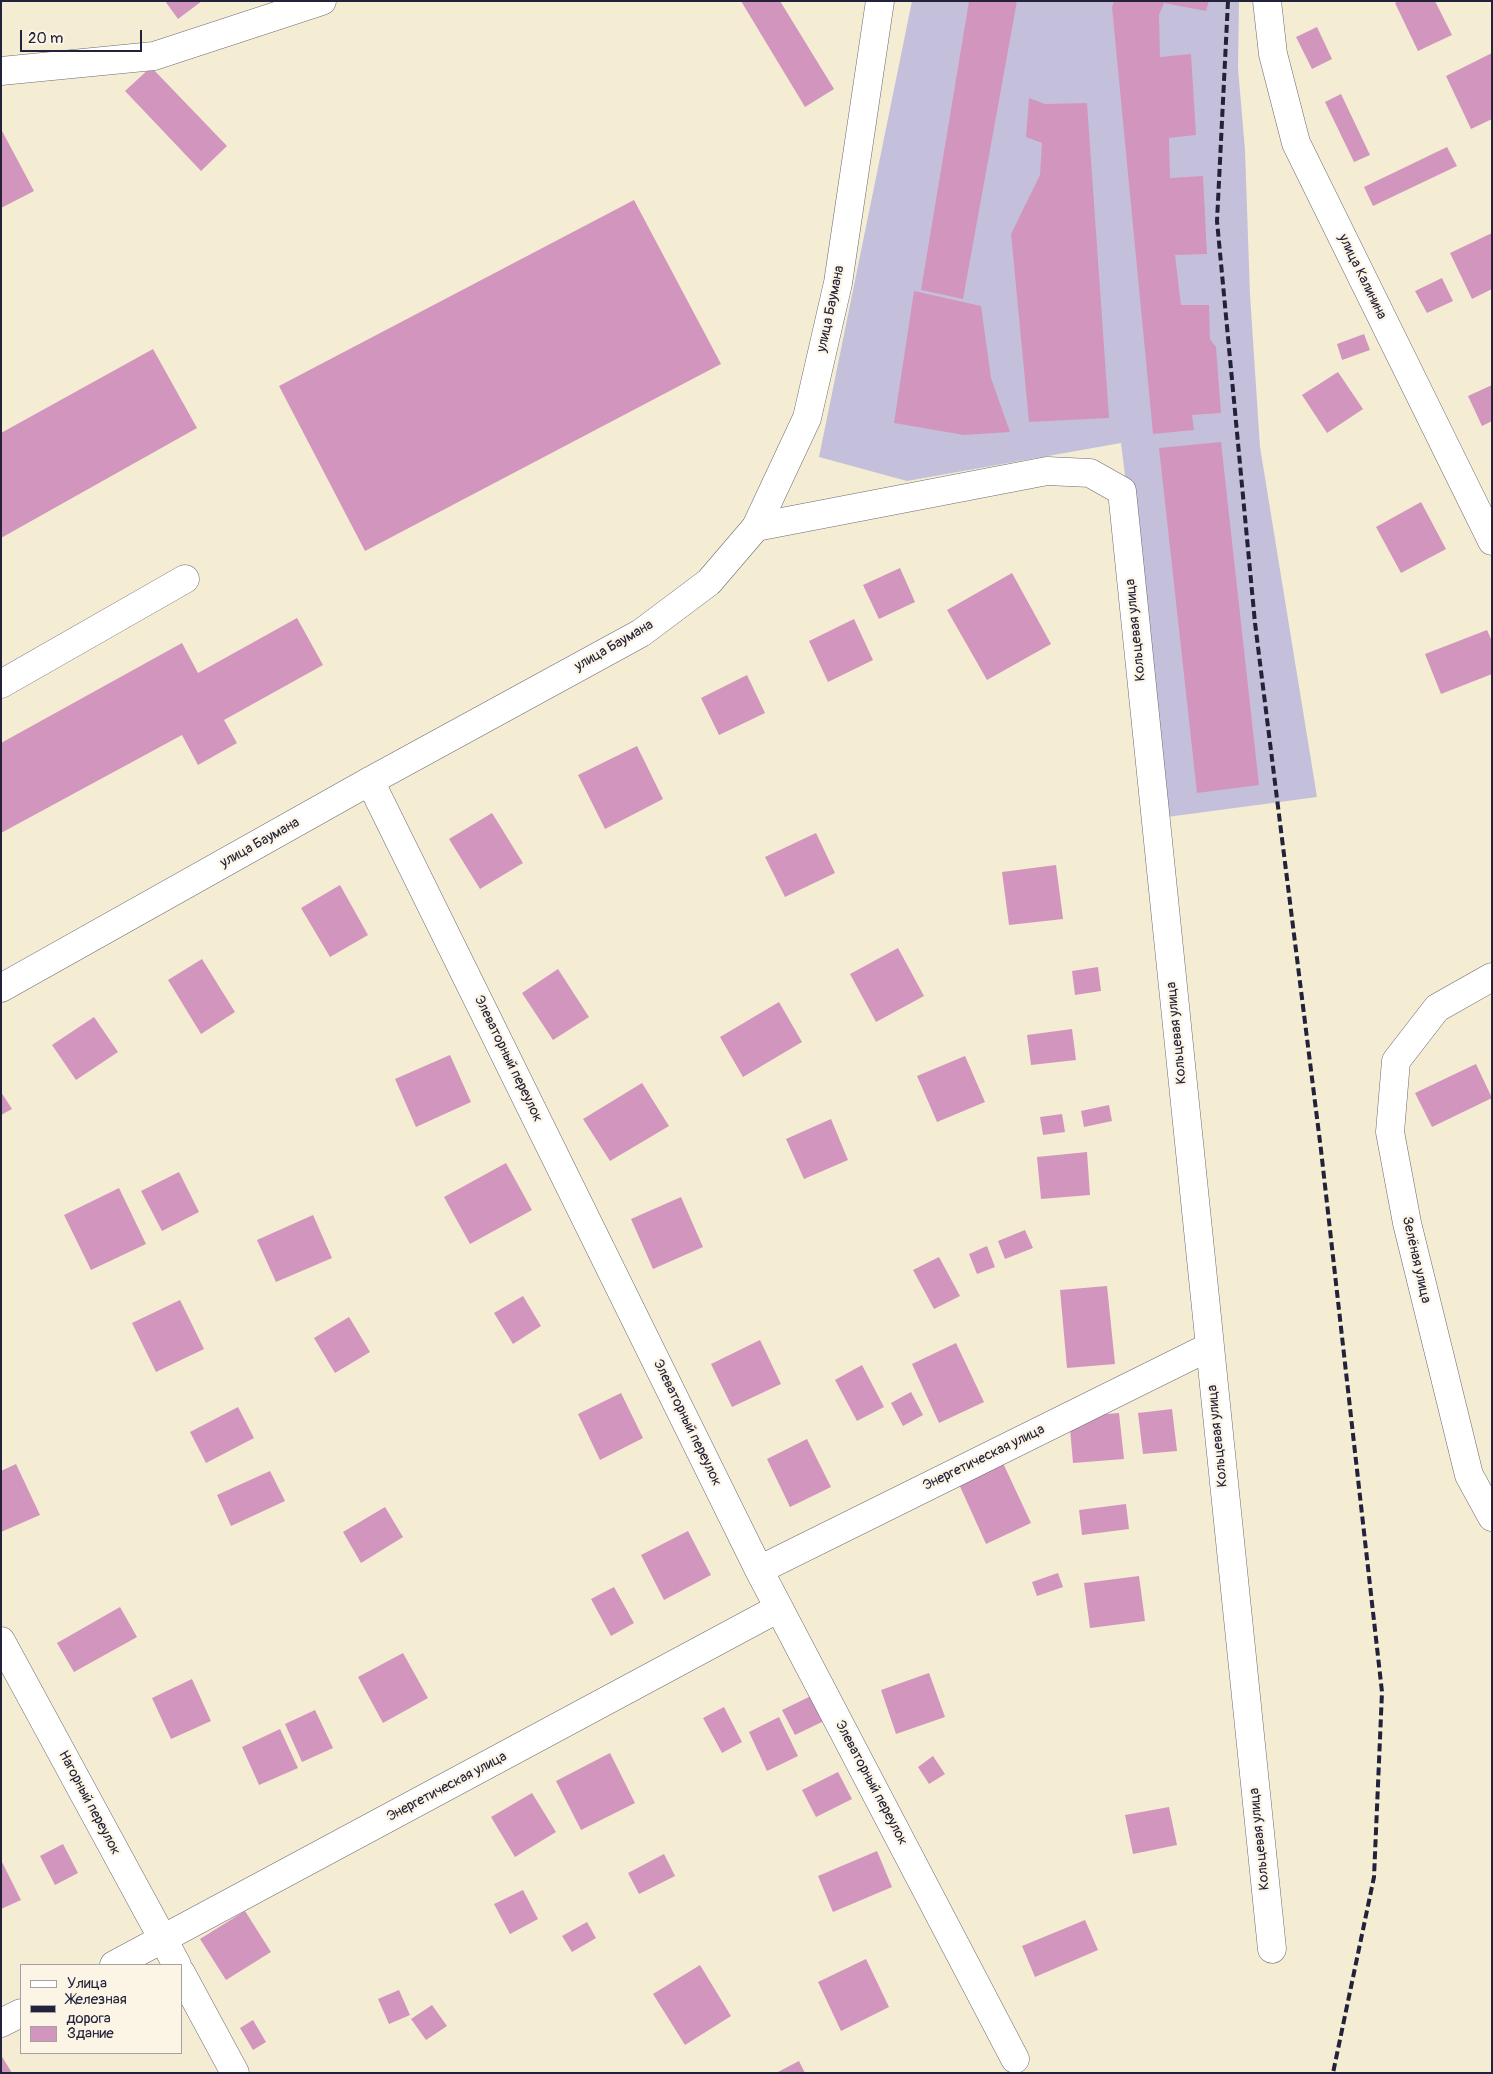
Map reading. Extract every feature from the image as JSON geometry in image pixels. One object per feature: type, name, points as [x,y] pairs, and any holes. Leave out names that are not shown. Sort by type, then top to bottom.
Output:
[{"type":"street","points":[[1,71],[154,56],[322,1]]},
{"type":"street","name":"улица Баумана","points":[[1,988],[370,781],[641,633],[709,582],[756,527],[807,418],[838,283],[880,1]]},
{"type":"street","name":"улица Калинина","points":[[1267,1],[1273,54],[1296,143],[1492,541]]},
{"type":"street","name":"Кольцевая улица","points":[[756,527],[1047,471],[1090,473],[1122,491],[1272,1949]]},
{"type":"street","points":[[1,684],[185,579]]},
{"type":"street","name":"Элеваторный переулок","points":[[370,781],[759,1570],[1015,2059]]},
{"type":"street","name":"Зелёная улица","points":[[1492,977],[1437,1008],[1396,1061],[1390,1132],[1407,1223],[1469,1476],[1492,1517]]},
{"type":"street","name":"Энергетическая улица","points":[[759,1570],[1209,1347]]},
{"type":"street","name":"Энергетическая улица","points":[[116,1964],[779,1608]]},
{"type":"street","name":"Нагорный переулок","points":[[1,1641],[176,1964]]},
{"type":"street","points":[[182,1976],[235,2073]]},
{"type":"street","points":[[1,2023],[20,2014]]},
{"type":"shaded area","points":[[912,1],[1239,1],[1238,68],[1245,150],[1250,295],[1260,447],[1317,797],[1167,817],[1121,443],[907,481],[819,457]]},
{"type":"building","points":[[165,1],[202,1],[178,19]]},
{"type":"building","points":[[741,1],[780,1],[834,89],[805,107]]},
{"type":"building","points":[[969,1],[1017,1],[963,299],[921,290]]},
{"type":"building","points":[[1114,1],[1209,1],[1206,11],[1164,3],[1159,15],[1160,57],[1191,54],[1196,135],[1169,138],[1170,178],[1203,176],[1207,254],[1175,255],[1181,305],[1209,305],[1210,339],[1216,347],[1221,413],[1192,415],[1194,430],[1153,434],[1112,7]]},
{"type":"building","points":[[1399,1],[1435,1],[1452,35],[1418,51],[1395,3]]},
{"type":"building","points":[[1317,27],[1332,59],[1312,69],[1296,37]]},
{"type":"building","points":[[1492,53],[1492,119],[1471,129],[1446,76]]},
{"type":"building","points":[[151,67],[227,146],[201,171],[125,91]]},
{"type":"building","points":[[1341,94],[1370,155],[1354,162],[1325,102]]},
{"type":"building","points":[[1029,98],[1045,104],[1087,103],[1109,418],[1029,422],[1011,234],[1040,175],[1042,143],[1026,137]]},
{"type":"building","points":[[1,129],[34,191],[1,208]]},
{"type":"building","points":[[1447,147],[1457,166],[1373,206],[1364,187]]},
{"type":"building","points":[[634,200],[721,364],[365,551],[279,386]]},
{"type":"building","points":[[1492,233],[1492,289],[1472,299],[1450,253]]},
{"type":"building","points":[[1442,278],[1453,301],[1427,313],[1415,291]]},
{"type":"building","points":[[914,291],[981,306],[991,378],[1010,432],[964,435],[894,423]]},
{"type":"building","points":[[1364,334],[1370,350],[1342,360],[1337,344]]},
{"type":"building","points":[[153,349],[197,428],[1,538],[1,433]]},
{"type":"building","points":[[1338,372],[1363,409],[1327,433],[1302,395]]},
{"type":"building","points":[[1492,385],[1492,421],[1482,426],[1468,396]]},
{"type":"building","points":[[1221,442],[1259,785],[1197,793],[1159,448]]},
{"type":"building","points":[[1421,502],[1446,549],[1401,573],[1376,527]]},
{"type":"building","points":[[900,568],[915,602],[879,619],[863,585]]},
{"type":"building","points":[[1012,573],[1051,644],[987,680],[947,610]]},
{"type":"building","points":[[297,618],[323,665],[224,720],[237,743],[198,765],[182,735],[1,833],[1,743],[182,643],[198,673]]},
{"type":"building","points":[[854,619],[873,660],[828,682],[809,641]]},
{"type":"building","points":[[1487,630],[1492,641],[1492,674],[1441,694],[1425,654]]},
{"type":"building","points":[[747,675],[765,713],[719,735],[701,698]]},
{"type":"building","points":[[637,746],[663,799],[605,829],[578,775]]},
{"type":"building","points":[[492,813],[523,863],[480,889],[449,839]]},
{"type":"building","points":[[816,833],[835,873],[785,897],[765,857]]},
{"type":"building","points":[[1056,865],[1063,919],[1009,925],[1002,872]]},
{"type":"building","points":[[340,885],[368,935],[330,957],[301,908]]},
{"type":"building","points":[[898,948],[924,996],[876,1022],[850,974]]},
{"type":"building","points":[[202,959],[235,1012],[201,1034],[168,980]]},
{"type":"building","points":[[1098,967],[1101,991],[1075,995],[1072,971]]},
{"type":"building","points":[[558,969],[589,1017],[553,1040],[522,993]]},
{"type":"building","points":[[779,1002],[802,1042],[743,1077],[720,1037]]},
{"type":"building","points":[[94,1017],[118,1052],[76,1080],[52,1045]]},
{"type":"building","points":[[1072,1029],[1076,1060],[1031,1065],[1027,1035]]},
{"type":"building","points":[[450,1055],[471,1102],[416,1127],[395,1079]]},
{"type":"building","points":[[965,1056],[985,1102],[937,1122],[917,1076]]},
{"type":"building","points":[[1476,1064],[1492,1098],[1432,1127],[1415,1093]]},
{"type":"building","points":[[642,1083],[669,1126],[610,1161],[583,1119]]},
{"type":"building","points":[[1,1092],[12,1109],[1,1115]]},
{"type":"building","points":[[1109,1105],[1112,1121],[1084,1127],[1081,1111]]},
{"type":"building","points":[[1062,1114],[1065,1132],[1043,1135],[1040,1117]]},
{"type":"building","points":[[831,1119],[848,1160],[804,1179],[786,1139]]},
{"type":"building","points":[[1087,1152],[1090,1195],[1041,1199],[1037,1157]]},
{"type":"building","points":[[506,1163],[532,1210],[470,1244],[444,1197]]},
{"type":"building","points":[[179,1172],[199,1212],[162,1231],[141,1191]]},
{"type":"building","points":[[119,1188],[146,1244],[91,1270],[64,1215]]},
{"type":"building","points":[[681,1197],[703,1247],[653,1269],[631,1219]]},
{"type":"building","points":[[313,1215],[332,1258],[276,1282],[257,1240]]},
{"type":"building","points":[[1025,1230],[1033,1248],[1005,1259],[998,1241]]},
{"type":"building","points":[[987,1246],[995,1267],[977,1274],[969,1254]]},
{"type":"building","points":[[939,1257],[960,1296],[934,1309],[913,1270]]},
{"type":"building","points":[[1107,1286],[1115,1364],[1067,1368],[1060,1290]]},
{"type":"building","points":[[523,1296],[541,1326],[513,1344],[494,1313]]},
{"type":"building","points":[[180,1300],[204,1349],[156,1372],[132,1323]]},
{"type":"building","points":[[349,1317],[370,1352],[335,1373],[314,1338]]},
{"type":"building","points":[[760,1340],[781,1384],[732,1407],[711,1364]]},
{"type":"building","points":[[956,1343],[984,1402],[939,1423],[912,1364]]},
{"type":"building","points":[[862,1365],[884,1407],[857,1421],[835,1380]]},
{"type":"building","points":[[911,1392],[923,1415],[903,1426],[891,1403]]},
{"type":"building","points":[[621,1393],[643,1438],[600,1460],[578,1414]]},
{"type":"building","points":[[238,1407],[254,1438],[206,1463],[190,1432]]},
{"type":"building","points":[[1172,1409],[1177,1451],[1143,1454],[1138,1413]]},
{"type":"building","points":[[1119,1413],[1124,1459],[1073,1463],[1069,1417]]},
{"type":"building","points":[[807,1439],[831,1487],[790,1507],[767,1459]]},
{"type":"building","points":[[1002,1461],[1031,1523],[986,1544],[958,1482]]},
{"type":"building","points":[[16,1464],[40,1515],[1,1532],[1,1471]]},
{"type":"building","points":[[270,1471],[285,1501],[231,1526],[217,1495]]},
{"type":"building","points":[[1126,1504],[1129,1529],[1082,1535],[1079,1510]]},
{"type":"building","points":[[385,1507],[403,1537],[361,1563],[343,1532]]},
{"type":"building","points":[[688,1531],[711,1575],[664,1600],[641,1555]]},
{"type":"building","points":[[1058,1573],[1063,1587],[1037,1596],[1032,1582]]},
{"type":"building","points":[[1139,1576],[1145,1621],[1090,1628],[1084,1583]]},
{"type":"building","points":[[614,1587],[634,1623],[611,1636],[591,1599]]},
{"type":"building","points":[[120,1607],[137,1637],[74,1672],[57,1643]]},
{"type":"building","points":[[403,1653],[428,1698],[383,1723],[358,1677]]},
{"type":"building","points":[[929,1673],[945,1717],[896,1734],[881,1690]]},
{"type":"building","points":[[192,1679],[211,1721],[171,1739],[152,1698]]},
{"type":"building","points":[[811,1696],[824,1721],[795,1735],[782,1710]]},
{"type":"building","points":[[724,1707],[742,1742],[722,1753],[703,1718]]},
{"type":"building","points":[[315,1710],[333,1748],[302,1762],[285,1724]]},
{"type":"building","points":[[779,1717],[798,1756],[767,1771],[749,1732]]},
{"type":"building","points":[[280,1729],[298,1768],[259,1785],[242,1747]]},
{"type":"building","points":[[610,1753],[635,1803],[581,1830],[556,1781]]},
{"type":"building","points":[[933,1756],[945,1774],[929,1784],[918,1767]]},
{"type":"building","points":[[838,1772],[852,1799],[816,1817],[802,1790]]},
{"type":"building","points":[[532,1793],[556,1832],[515,1857],[491,1817]]},
{"type":"building","points":[[1169,1807],[1177,1845],[1133,1854],[1125,1815]]},
{"type":"building","points":[[63,1844],[78,1873],[55,1885],[40,1856]]},
{"type":"building","points":[[877,1851],[892,1887],[833,1912],[818,1876]]},
{"type":"building","points":[[664,1854],[675,1876],[639,1894],[628,1873]]},
{"type":"building","points":[[1,1860],[21,1900],[1,1909]]},
{"type":"building","points":[[523,1890],[538,1919],[510,1934],[494,1904]]},
{"type":"building","points":[[245,1911],[271,1952],[226,1980],[200,1939]]},
{"type":"building","points":[[1085,1920],[1098,1950],[1035,1977],[1022,1946]]},
{"type":"building","points":[[587,1922],[596,1938],[572,1952],[562,1936]]},
{"type":"building","points":[[866,1959],[889,2007],[841,2031],[818,1982]]},
{"type":"building","points":[[700,1965],[731,2016],[685,2045],[653,1994]]},
{"type":"building","points":[[399,1990],[410,2015],[389,2024],[378,1999]]},
{"type":"building","points":[[432,2005],[447,2026],[426,2040],[411,2019]]},
{"type":"building","points":[[253,2020],[266,2042],[253,2050],[240,2028]]},
{"type":"building","points":[[1,2055],[12,2073],[1,2073]]},
{"type":"building","points":[[799,2061],[805,2073],[776,2073]]},
{"type":"railway","points":[[1228,1],[1217,221],[1255,623],[1321,1150],[1382,1692],[1374,1877],[1333,2073]]}]
